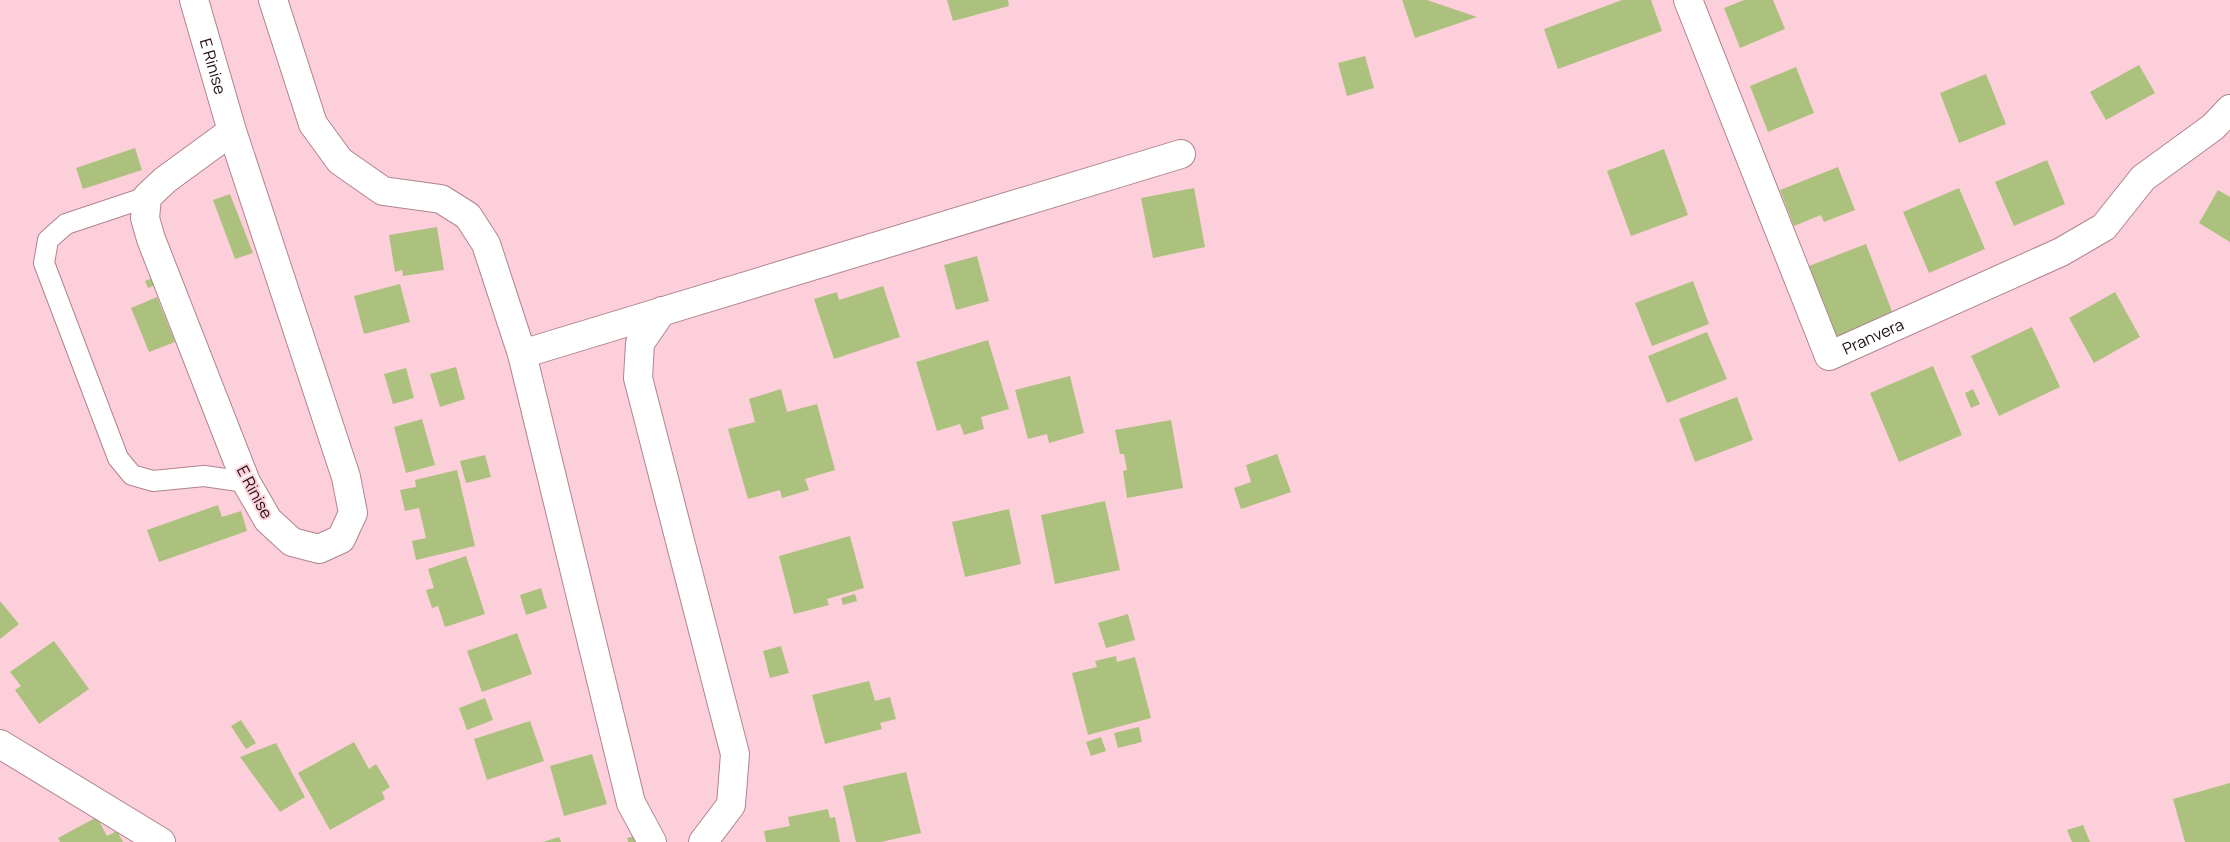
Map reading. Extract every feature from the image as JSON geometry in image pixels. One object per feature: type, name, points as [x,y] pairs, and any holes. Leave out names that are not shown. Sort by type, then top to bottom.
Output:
[{"type":"street","name":"E Rinise","points":[[147,197],[145,218],[151,239],[246,482],[268,520],[292,542],[319,549],[342,539],[352,513],[346,477],[232,131],[194,0]]},
{"type":"street","points":[[273,0],[313,124],[340,161],[384,191],[441,199],[468,216],[486,244],[522,354],[631,803],[652,842]]},
{"type":"street","name":"Pranvera","points":[[1688,0],[1829,356],[2062,252],[2104,227],[2143,178],[2213,127],[2230,109]]},
{"type":"street","points":[[147,197],[164,180],[232,131]]},
{"type":"street","points":[[522,354],[1181,154]]},
{"type":"street","points":[[662,311],[640,343],[638,378],[734,754],[731,805],[703,842]]},
{"type":"street","points":[[0,744],[161,842]]},
{"type":"lane","points":[[147,197],[66,224],[48,240],[44,263],[118,458],[132,475],[153,481],[204,476],[246,482]]},
{"type":"building","points":[[947,0],[1008,0],[1009,6],[953,21]]},
{"type":"building","points":[[1402,0],[1427,0],[1477,17],[1415,38]]},
{"type":"building","points":[[1622,0],[1651,0],[1662,31],[1558,69],[1544,29]]},
{"type":"building","points":[[1744,0],[1773,0],[1785,29],[1740,48],[1724,8]]},
{"type":"building","points":[[1365,56],[1374,88],[1347,96],[1338,63]]},
{"type":"building","points":[[2139,65],[2155,93],[2106,120],[2090,92]]},
{"type":"building","points":[[1796,67],[1814,113],[1768,132],[1750,86]]},
{"type":"building","points":[[1986,74],[2006,124],[1959,143],[1940,93]]},
{"type":"building","points":[[135,148],[142,170],[83,189],[76,168]]},
{"type":"building","points":[[1664,149],[1688,215],[1631,236],[1607,171]]},
{"type":"building","points":[[2047,160],[2065,204],[2014,226],[1995,182]]},
{"type":"building","points":[[1838,167],[1855,210],[1824,222],[1821,215],[1794,226],[1780,190]]},
{"type":"building","points":[[1194,188],[1205,247],[1153,258],[1141,198]]},
{"type":"building","points":[[1959,188],[1985,249],[1929,273],[1903,212]]},
{"type":"building","points":[[2218,190],[2230,197],[2230,242],[2199,223]]},
{"type":"building","points":[[230,194],[253,253],[235,259],[213,200]]},
{"type":"building","points":[[437,227],[444,270],[403,276],[402,270],[395,272],[389,235]]},
{"type":"building","points":[[1866,244],[1895,319],[1838,341],[1809,266]]},
{"type":"building","points":[[977,256],[989,301],[956,310],[944,265]]},
{"type":"building","points":[[157,276],[160,283],[148,288],[145,281]]},
{"type":"building","points":[[1693,281],[1709,324],[1652,346],[1635,303]]},
{"type":"building","points":[[400,284],[410,322],[364,334],[354,296]]},
{"type":"building","points":[[883,286],[900,337],[834,359],[814,299],[837,292],[839,300]]},
{"type":"building","points":[[2115,292],[2140,337],[2094,363],[2069,318]]},
{"type":"building","points":[[157,297],[175,342],[149,352],[131,308]]},
{"type":"building","points":[[2032,327],[2060,387],[1999,416],[1971,356]]},
{"type":"building","points":[[1707,332],[1727,379],[1667,403],[1648,356]]},
{"type":"building","points":[[988,340],[1009,409],[981,417],[984,429],[964,435],[960,424],[937,431],[916,362]]},
{"type":"building","points":[[1933,366],[1962,435],[1899,462],[1870,393]]},
{"type":"building","points":[[456,367],[465,399],[440,407],[430,374]]},
{"type":"building","points":[[406,368],[414,398],[393,404],[384,374]]},
{"type":"building","points":[[1070,376],[1084,433],[1049,443],[1047,434],[1028,439],[1015,390]]},
{"type":"building","points":[[781,389],[787,412],[817,404],[835,470],[805,479],[809,490],[782,498],[780,490],[748,499],[728,429],[755,422],[749,399]]},
{"type":"building","points":[[1973,389],[1980,404],[1971,408],[1965,393]]},
{"type":"building","points":[[1737,397],[1753,440],[1695,462],[1679,419]]},
{"type":"building","points":[[422,419],[435,465],[406,473],[394,427]]},
{"type":"building","points":[[1171,420],[1183,488],[1127,498],[1123,471],[1127,470],[1124,454],[1120,454],[1115,430]]},
{"type":"building","points":[[1277,454],[1291,492],[1241,509],[1234,488],[1251,482],[1246,465]]},
{"type":"building","points":[[485,455],[491,477],[466,483],[460,461]]},
{"type":"building","points":[[457,470],[475,546],[416,560],[412,541],[426,538],[419,508],[405,511],[400,490],[416,487],[415,480]]},
{"type":"building","points":[[1105,501],[1120,570],[1055,584],[1041,515]]},
{"type":"building","points":[[218,505],[222,517],[241,511],[247,531],[159,562],[147,530]]},
{"type":"building","points":[[1009,509],[1021,564],[965,577],[952,522]]},
{"type":"building","points":[[850,536],[864,588],[827,599],[829,605],[794,614],[779,556]]},
{"type":"building","points":[[466,556],[485,614],[445,627],[438,606],[432,608],[426,590],[434,588],[428,569]]},
{"type":"building","points":[[541,588],[547,608],[526,615],[520,595]]},
{"type":"building","points":[[855,594],[857,601],[843,605],[841,598]]},
{"type":"building","points":[[0,601],[19,624],[0,639]]},
{"type":"building","points":[[1128,614],[1135,640],[1106,648],[1098,623]]},
{"type":"building","points":[[517,633],[532,674],[482,692],[467,651]]},
{"type":"building","points":[[54,641],[89,689],[39,724],[15,690],[21,686],[10,672]]},
{"type":"building","points":[[781,646],[789,673],[770,678],[763,651]]},
{"type":"building","points":[[1116,656],[1117,662],[1135,657],[1151,718],[1088,735],[1072,673],[1097,667],[1095,661]]},
{"type":"building","points":[[869,681],[875,701],[890,697],[896,719],[880,723],[882,729],[825,744],[812,695]]},
{"type":"building","points":[[485,698],[493,720],[467,730],[459,708]]},
{"type":"building","points":[[241,720],[256,743],[246,749],[231,726]]},
{"type":"building","points":[[530,721],[544,761],[487,780],[474,739]]},
{"type":"building","points":[[1139,727],[1142,742],[1118,748],[1114,733]]},
{"type":"building","points":[[1101,737],[1106,751],[1091,756],[1086,742]]},
{"type":"building","points":[[354,742],[369,769],[376,764],[390,787],[382,792],[385,799],[330,830],[298,773]]},
{"type":"building","points":[[276,743],[305,797],[280,812],[240,757]]},
{"type":"building","points":[[592,754],[607,804],[564,816],[550,766]]},
{"type":"building","points":[[906,772],[921,833],[881,842],[856,842],[843,786]]},
{"type":"building","points":[[2230,783],[2230,842],[2185,842],[2173,799]]},
{"type":"building","points":[[828,809],[830,818],[835,817],[840,842],[766,842],[764,831],[790,826],[788,817]]},
{"type":"building","points":[[97,817],[107,836],[117,831],[123,842],[60,842],[58,838]]},
{"type":"building","points":[[2083,825],[2090,842],[2072,842],[2067,830]]},
{"type":"building","points":[[639,835],[640,842],[628,842],[627,838]]},
{"type":"building","points":[[559,837],[561,842],[543,842]]}]
